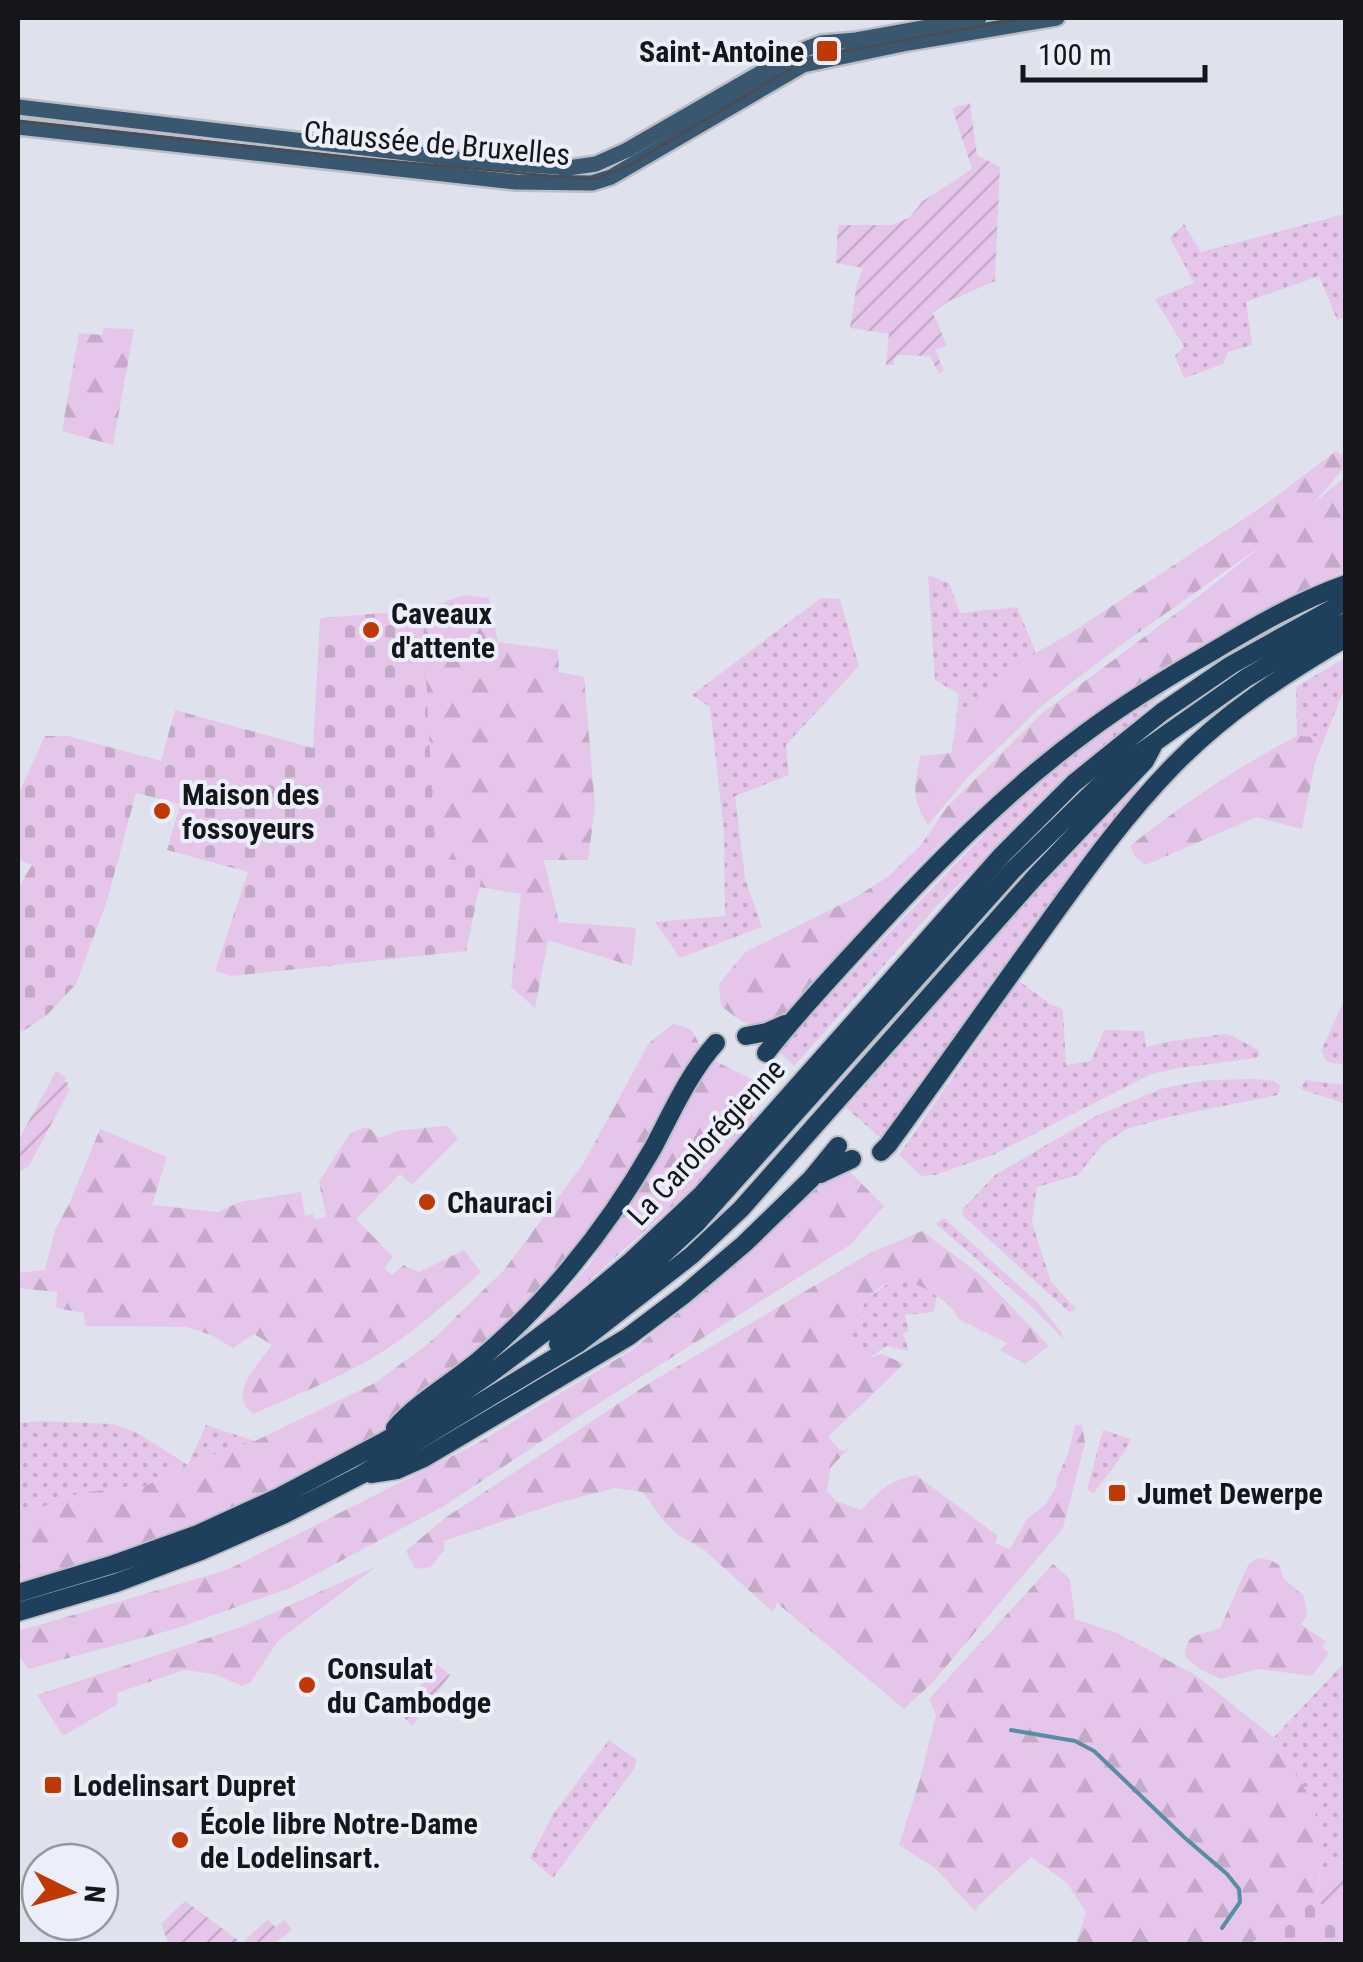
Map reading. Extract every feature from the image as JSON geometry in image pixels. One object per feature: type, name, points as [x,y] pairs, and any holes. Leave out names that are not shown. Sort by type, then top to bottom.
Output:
[{"type":"highway","points":[[766,1053],[914,887],[1011,794],[1086,732],[1226,643],[1292,607],[1346,584]]},
{"type":"highway","name":"La Carolorégienne","points":[[502,1387],[576,1330],[696,1224],[769,1130],[1002,856],[1074,783],[1162,712],[1231,665],[1346,601]]},
{"type":"highway","name":"La Carolorégienne","points":[[829,1062],[1098,787],[1246,678],[1346,622]]},
{"type":"highway","points":[[880,1152],[1134,809],[1177,762],[1238,708],[1346,638]]},
{"type":"highway","name":"La Carolorégienne","points":[[18,1612],[116,1583],[282,1515],[361,1475],[580,1342],[692,1255],[741,1209],[1034,877],[1145,761],[1155,742]]},
{"type":"highway","points":[[746,1036],[790,1022]]},
{"type":"highway","points":[[381,1444],[411,1410],[477,1362],[523,1320],[568,1270],[607,1221],[693,1074],[716,1043]]},
{"type":"highway","name":"La Carolorégienne","points":[[18,1594],[198,1534],[279,1498],[430,1415],[492,1373],[630,1262],[769,1130]]},
{"type":"highway","points":[[361,1475],[397,1470],[424,1458],[628,1337],[744,1244],[811,1179],[845,1153]]},
{"type":"main road","name":"Chaussée de Bruxelles","points":[[18,107],[457,158],[586,167],[626,150],[795,53],[821,44],[980,18]]},
{"type":"main road","name":"Chaussée de Bruxelles","points":[[18,127],[516,182],[592,183],[628,168],[795,68],[908,43],[1057,18]]},
{"type":"green space","points":[[970,103],[977,155],[1000,167],[995,281],[947,302],[933,313],[947,346],[935,350],[944,371],[939,374],[930,356],[898,355],[894,365],[886,365],[889,334],[850,328],[863,268],[836,263],[838,225],[892,225],[909,218],[923,201],[972,169],[952,108]]},
{"type":"green space","points":[[1345,214],[1345,317],[1337,320],[1319,276],[1246,302],[1252,345],[1228,352],[1223,364],[1184,378],[1175,356],[1184,346],[1155,299],[1194,283],[1170,238],[1184,224],[1201,252]]},
{"type":"green space","points":[[104,328],[134,329],[113,445],[62,431],[79,333],[102,335]]},
{"type":"green space","points":[[1345,450],[1345,467],[1313,504],[1345,477],[1345,572],[1211,639],[1125,693],[1043,753],[930,854],[781,1019],[749,1024],[721,1006],[719,984],[745,952],[856,897],[889,876],[921,845],[947,807],[1041,714],[1264,544],[1044,704],[968,777],[928,825],[916,799],[920,756],[951,753],[955,730],[994,687],[1036,653],[1266,504],[1336,451],[1341,455]]},
{"type":"green space","points":[[928,575],[949,583],[960,613],[1017,607],[1036,653],[994,687],[955,730],[959,694],[935,680]]},
{"type":"green space","points":[[464,595],[489,598],[498,642],[558,650],[559,672],[584,677],[595,807],[588,860],[544,860],[559,922],[636,928],[632,966],[548,940],[535,1008],[511,987],[521,894],[479,887],[484,861],[436,860],[422,610]]},
{"type":"green space","points":[[821,598],[840,599],[859,666],[786,745],[789,775],[735,796],[745,878],[762,927],[680,958],[655,922],[725,916],[724,831],[710,707],[692,695]]},
{"type":"green space","points":[[422,610],[436,859],[485,861],[466,951],[232,976],[215,971],[248,872],[167,850],[180,804],[136,793],[107,901],[76,984],[48,1014],[22,1032],[18,1029],[18,888],[32,865],[18,859],[18,795],[45,736],[68,736],[161,761],[175,710],[313,748],[320,618]]},
{"type":"green space","points":[[1345,658],[1345,688],[1325,737],[1297,736],[1296,687]]},
{"type":"green space","points":[[1180,680],[1039,805],[938,905],[794,1066],[777,1049],[1037,780]]},
{"type":"green space","points":[[1297,736],[1325,737],[1315,763],[1302,829],[1256,817],[1146,865],[1135,857],[1130,846],[1170,815]]},
{"type":"green space","points":[[1136,782],[1143,789],[889,1132],[880,1137],[846,1108],[1025,902]]},
{"type":"green space","points":[[1019,981],[1063,1009],[1066,1065],[1091,1061],[1104,1030],[1144,1031],[1146,1047],[1224,1034],[1259,1050],[1259,1055],[1151,1074],[993,1155],[921,1176],[899,1155]]},
{"type":"green space","points":[[1344,1001],[1345,1065],[1327,1062],[1321,1051]]},
{"type":"green space","points":[[673,1024],[693,1032],[705,1056],[773,1090],[751,1114],[763,1125],[524,1339],[590,1264],[652,1160],[496,1358],[438,1401],[354,1451],[149,1559],[18,1593],[18,1511],[31,1511],[80,1493],[143,1487],[203,1458],[255,1441],[375,1383],[429,1343],[504,1270],[583,1164],[649,1043]]},
{"type":"green space","points":[[56,1071],[66,1077],[64,1081],[70,1089],[29,1166],[18,1173],[18,1141]]},
{"type":"green space","points":[[1208,1080],[1274,1081],[1280,1086],[1278,1095],[1127,1129],[1103,1144],[1078,1175],[1037,1187],[1032,1222],[1051,1282],[1076,1309],[1070,1313],[963,1216],[962,1210],[995,1175],[1096,1116],[1163,1088]]},
{"type":"green space","points":[[1305,1080],[1345,1085],[1345,1104],[1301,1089]]},
{"type":"green space","points":[[366,1127],[379,1138],[397,1131],[449,1127],[458,1139],[412,1185],[400,1174],[356,1219],[393,1257],[384,1268],[392,1275],[404,1265],[419,1272],[464,1250],[481,1272],[384,1351],[254,1414],[246,1407],[244,1389],[272,1345],[254,1334],[233,1348],[187,1327],[85,1326],[84,1313],[56,1308],[57,1292],[18,1288],[18,1273],[45,1270],[55,1230],[100,1129],[167,1157],[152,1205],[219,1212],[239,1202],[301,1192],[305,1216],[313,1214],[315,1220],[326,1217],[319,1182],[350,1133]]},
{"type":"green space","points":[[849,1171],[884,1206],[850,1245],[444,1506],[290,1588],[175,1629],[28,1669],[18,1654],[18,1631],[227,1570],[476,1444],[632,1350],[702,1293],[823,1181]]},
{"type":"green space","points":[[944,1218],[1037,1302],[1063,1339],[936,1224]]},
{"type":"green space","points":[[922,1231],[982,1276],[1049,1346],[1025,1364],[1000,1350],[1007,1343],[958,1319],[950,1306],[929,1291],[899,1281],[878,1289],[845,1335],[866,1358],[882,1354],[904,1364],[828,1437],[840,1450],[853,1444],[831,1467],[827,1491],[836,1501],[861,1510],[885,1488],[916,1475],[998,1536],[995,1543],[1010,1549],[1027,1519],[1046,1504],[1056,1487],[1075,1425],[1082,1425],[1085,1443],[1063,1528],[933,1682],[904,1709],[777,1603],[773,1612],[704,1550],[678,1535],[643,1492],[615,1488],[444,1541],[444,1550],[431,1567],[415,1569],[406,1551],[445,1518],[651,1382],[870,1253]]},
{"type":"green space","points":[[893,1280],[913,1281],[937,1296],[933,1312],[905,1315],[909,1331],[903,1334],[909,1351],[887,1346],[866,1359],[844,1335],[869,1297]]},
{"type":"green space","points":[[18,1423],[112,1424],[136,1432],[188,1465],[206,1425],[255,1441],[203,1458],[143,1487],[80,1493],[31,1511],[18,1511]]},
{"type":"green space","points":[[1103,1430],[1131,1439],[1094,1493],[1087,1490]]},
{"type":"green space","points":[[1257,1558],[1279,1565],[1284,1579],[1304,1596],[1307,1616],[1301,1624],[1326,1642],[1322,1647],[1329,1653],[1312,1676],[1258,1669],[1221,1679],[1185,1657],[1191,1639],[1220,1628],[1248,1565]]},
{"type":"green space","points":[[1053,1564],[1070,1579],[1075,1619],[1117,1633],[1197,1676],[1273,1737],[1314,1804],[1322,1856],[1316,1898],[1250,1944],[1076,1944],[1086,1912],[1067,1883],[1031,1857],[976,1912],[935,1868],[899,1845],[936,1715],[929,1699]]},
{"type":"green space","points":[[377,1566],[278,1641],[250,1683],[242,1686],[214,1674],[184,1670],[117,1693],[118,1704],[63,1736],[37,1695],[244,1626]]},
{"type":"green space","points":[[1345,1662],[1345,1860],[1318,1889],[1322,1856],[1274,1737]]},
{"type":"green space","points":[[437,1664],[450,1675],[412,1726],[400,1713]]},
{"type":"green space","points":[[609,1740],[637,1760],[634,1769],[553,1878],[530,1858],[554,1813]]},
{"type":"green space","points":[[1345,1860],[1345,1894],[1328,1911],[1316,1898],[1318,1889]]},
{"type":"green space","points":[[1345,1894],[1345,1944],[1250,1944],[1316,1898],[1328,1911]]},
{"type":"green space","points":[[185,1901],[242,1943],[268,1919],[275,1927],[285,1920],[292,1930],[274,1944],[167,1944],[161,1924]]},
{"type":"waterway","points":[[1011,1730],[1075,1741],[1094,1751],[1227,1874],[1239,1889],[1240,1902],[1222,1928]]},
{"type":"tram line","points":[[18,121],[358,158],[598,178],[628,166],[802,62],[1024,18]]},
{"type":"place","name":"Saint-Antoine","points":[[827,51]]},
{"type":"place","name":"Caveaux d'attente","points":[[371,630]]},
{"type":"place","name":"Maison des fossoyeurs","points":[[162,811]]},
{"type":"place","name":"Chauraci","points":[[427,1202]]},
{"type":"place","name":"Jumet Dewerpe","points":[[1117,1493]]},
{"type":"place","name":"Consulat du Cambodge","points":[[307,1685]]},
{"type":"place","name":"Lodelinsart Dupret","points":[[53,1785]]},
{"type":"place","name":"École libre Notre-Dame de Lodelinsart.","points":[[180,1840]]}]
